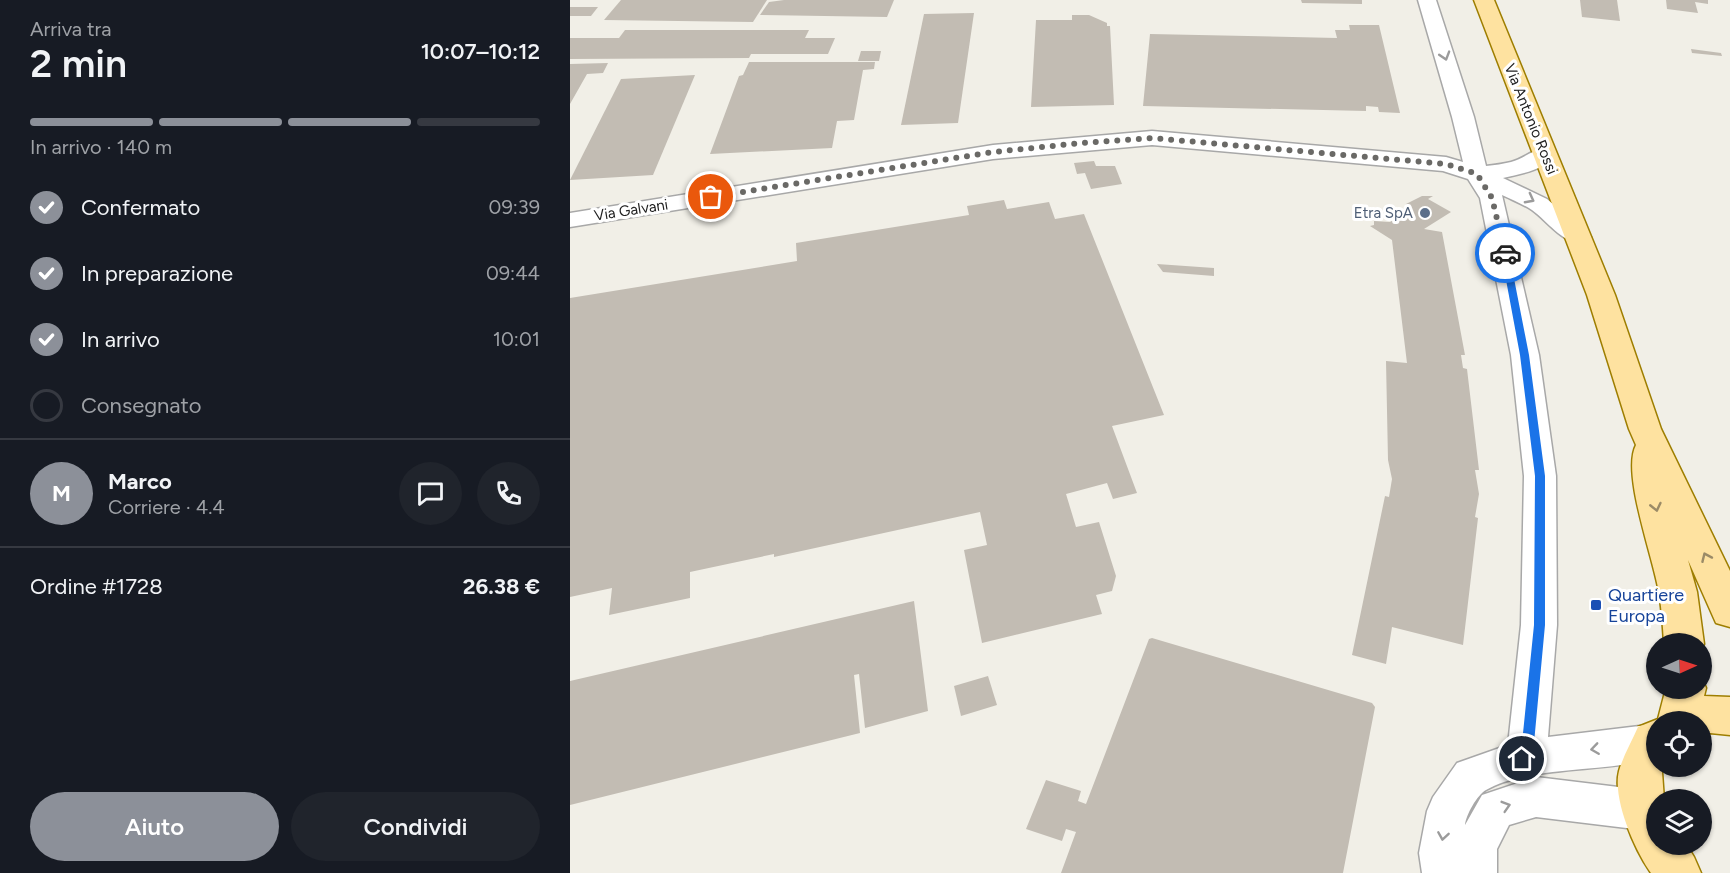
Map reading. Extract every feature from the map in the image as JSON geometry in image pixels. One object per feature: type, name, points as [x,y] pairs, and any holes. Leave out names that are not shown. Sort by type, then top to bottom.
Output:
[{"type":"main road","name":"Via Antonio Rossi","points":[[1488,10],[1601,295],[1645,429],[1730,611]]},
{"type":"main road","name":"Via Antonio Rossi","points":[[1645,429],[1654,501],[1678,592],[1683,633]]},
{"type":"main road","points":[[1712,714],[1730,716]]},
{"type":"main road","points":[[1646,764],[1641,772],[1646,792]]},
{"type":"street","points":[[1428,0],[1463,117],[1477,174],[1492,198],[1500,227],[1525,355],[1540,476],[1539,625],[1528,743],[1522,759]]},
{"type":"street","points":[[1472,0],[1488,10]]},
{"type":"street","name":"Via Galvani","points":[[570,220],[993,152],[1152,138],[1446,164],[1477,174]]},
{"type":"street","points":[[1477,174],[1512,170],[1533,163],[1545,154]]},
{"type":"street","name":"Via Antonio Rossi","points":[[1477,174],[1539,204],[1579,237]]},
{"type":"street","points":[[1443,873],[1440,853],[1447,810],[1471,776],[1522,759],[1646,735]]},
{"type":"street","points":[[1476,873],[1476,846],[1496,809],[1536,797],[1646,843]]},
{"type":"building","points":[[621,0],[767,0],[753,22],[604,20]]},
{"type":"building","points":[[894,0],[887,17],[760,15],[769,2]]},
{"type":"building","points":[[1301,0],[1362,0],[1362,4],[1302,3]]},
{"type":"building","points":[[1580,0],[1617,0],[1620,21],[1582,17]]},
{"type":"building","points":[[1666,0],[1708,0],[1708,4],[1695,2],[1698,13],[1667,9]]},
{"type":"building","points":[[570,7],[598,7],[591,16],[570,16]]},
{"type":"building","points":[[974,13],[958,123],[901,125],[924,14]]},
{"type":"building","points":[[1072,15],[1089,15],[1110,26],[1114,105],[1031,107],[1036,20],[1072,20]]},
{"type":"building","points":[[1349,25],[1379,25],[1400,113],[1379,112],[1378,107],[1366,106],[1366,111],[1143,106],[1150,34],[1337,38],[1335,30],[1350,30]]},
{"type":"building","points":[[625,30],[809,30],[805,38],[835,38],[828,54],[751,54],[749,58],[570,59],[570,38],[619,38]]},
{"type":"building","points":[[1691,49],[1721,53],[1722,56],[1692,53]]},
{"type":"building","points":[[861,51],[881,51],[879,61],[858,61]]},
{"type":"building","points":[[749,62],[875,62],[874,69],[863,70],[854,120],[837,121],[832,148],[710,154],[739,76],[743,75]]},
{"type":"building","points":[[608,63],[603,73],[587,74],[570,104],[570,64]]},
{"type":"building","points":[[695,75],[653,175],[570,180],[621,79]]},
{"type":"building","points":[[1094,161],[1096,166],[1115,166],[1122,184],[1091,189],[1085,173],[1077,174],[1074,163]]},
{"type":"building","points":[[1422,196],[1433,196],[1428,199],[1451,212],[1424,229],[1442,232],[1465,355],[1461,355],[1463,368],[1467,369],[1479,470],[1475,470],[1479,494],[1475,517],[1478,518],[1463,645],[1392,627],[1386,664],[1352,655],[1385,496],[1389,497],[1392,479],[1388,460],[1386,361],[1407,363],[1392,240],[1370,226],[1374,225],[1374,221],[1390,222],[1400,216],[1406,204]]},
{"type":"building","points":[[1004,200],[1007,209],[1049,202],[1055,219],[1084,214],[1164,415],[1112,426],[1137,493],[1113,499],[1107,483],[1066,494],[1076,527],[1099,522],[1116,576],[1112,591],[1096,595],[1102,614],[982,643],[964,550],[987,545],[980,512],[774,557],[774,554],[690,572],[690,598],[609,615],[612,588],[570,597],[570,298],[797,261],[796,243],[969,215],[967,206]]},
{"type":"building","points":[[1157,264],[1214,268],[1214,276],[1163,272]]},
{"type":"building","points":[[914,601],[928,711],[865,728],[859,674],[854,675],[860,733],[570,805],[570,681]]},
{"type":"building","points":[[1149,639],[1372,703],[1375,707],[1343,873],[1061,873],[1076,832],[1066,829],[1062,841],[1026,829],[1046,780],[1081,791],[1078,801],[1086,804]]},
{"type":"building","points":[[988,676],[997,705],[961,716],[954,686]]},
{"type":"way so far","points":[[711,197],[993,152],[1152,138],[1446,164],[1477,174],[1492,198],[1505,253]]},
{"type":"place","name":"Etra SpA","points":[[1425,213]]},
{"type":"place","name":"Quartiere Europa","points":[[1596,605]]},
{"type":"route","points":[[1505,253],[1525,355],[1540,476],[1539,625],[1528,743],[1522,759]]}]
